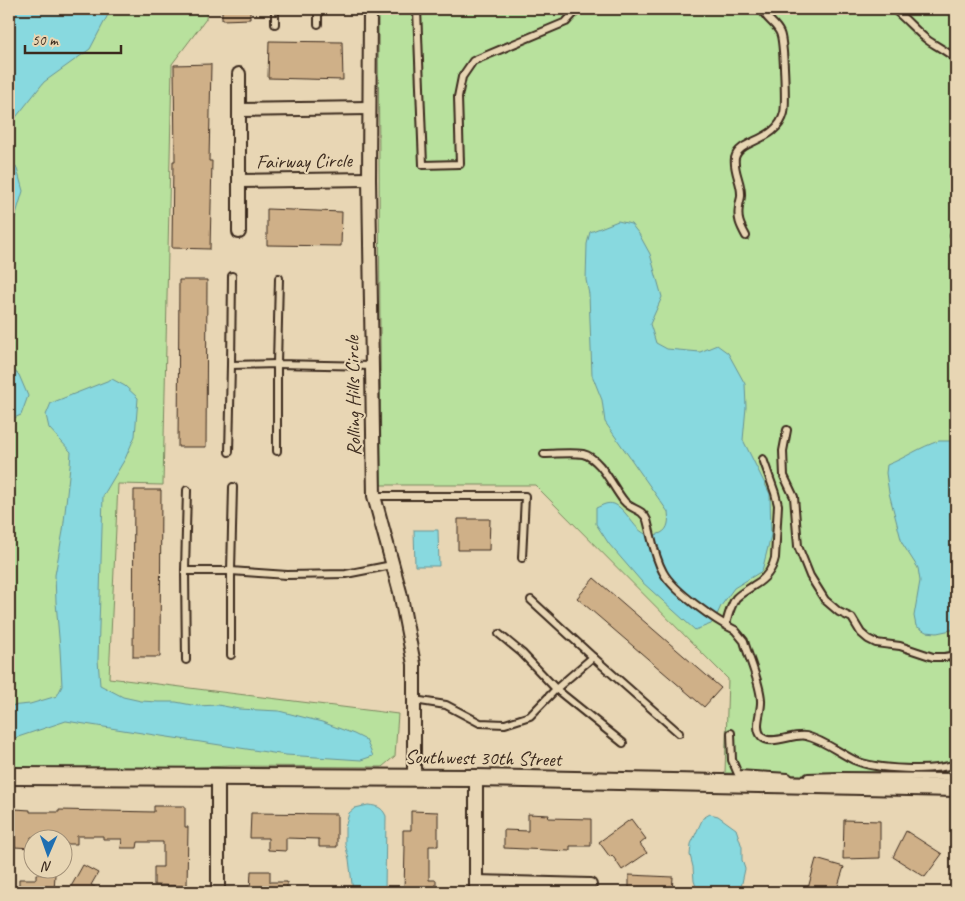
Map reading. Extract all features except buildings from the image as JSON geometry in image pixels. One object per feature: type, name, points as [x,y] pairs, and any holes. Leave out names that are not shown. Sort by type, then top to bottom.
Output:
[{"type":"street","name":"Rolling Hills Circle","points":[[370,9],[369,179],[374,496],[400,592],[414,664],[414,778]]},
{"type":"street","name":"Fairway Circle","points":[[239,74],[239,232]]},
{"type":"street","points":[[239,110],[369,108]]},
{"type":"street","name":"Fairway Circle","points":[[239,181],[369,179]]},
{"type":"street","name":"Southwest 30th Street","points":[[9,776],[476,778],[956,788]]},
{"type":"street","points":[[218,777],[218,892]]},
{"type":"street","points":[[476,778],[476,887],[590,885]]},
{"type":"lane","points":[[275,9],[275,24]]},
{"type":"lane","points":[[318,9],[318,24]]},
{"type":"lane","points":[[417,9],[423,165],[460,164],[458,97],[462,77],[473,61],[566,22],[578,9]]},
{"type":"lane","points":[[746,236],[738,218],[741,195],[735,164],[736,155],[743,147],[772,132],[781,123],[785,111],[783,46],[780,32],[763,15],[762,9]]},
{"type":"lane","points":[[892,9],[929,41],[956,59]]},
{"type":"lane","points":[[229,452],[232,276]]},
{"type":"lane","points":[[276,450],[279,278]]},
{"type":"lane","points":[[231,365],[372,366]]},
{"type":"lane","points":[[787,430],[783,450],[784,476],[794,497],[798,546],[810,576],[825,600],[839,612],[852,618],[861,633],[876,643],[900,646],[933,657],[956,655]]},
{"type":"lane","points":[[544,454],[585,454],[596,460],[626,504],[644,514],[664,575],[686,598],[735,630],[744,641],[759,690],[761,707],[758,730],[763,738],[775,740],[795,735],[804,735],[822,742],[864,764],[925,768],[942,768],[956,764]]},
{"type":"lane","points":[[726,624],[736,598],[764,578],[773,566],[775,558],[778,505],[764,459]]},
{"type":"lane","points":[[231,655],[234,487]]},
{"type":"lane","points":[[186,490],[186,660]]},
{"type":"lane","points":[[374,496],[525,496],[522,558]]},
{"type":"lane","points":[[185,571],[231,571],[287,575],[346,574],[392,565]]},
{"type":"lane","points":[[531,600],[680,733]]},
{"type":"lane","points":[[499,634],[522,653],[556,689],[623,743]]},
{"type":"lane","points":[[414,700],[446,705],[480,724],[505,724],[530,716],[556,689],[593,657]]},
{"type":"lane","points":[[731,733],[732,760],[738,774],[792,777]]},
{"type":"lane","points":[[801,777],[956,777]]},
{"type":"green space","points":[[9,9],[207,9],[206,19],[172,64],[163,485],[118,484],[109,678],[398,714],[395,756],[382,767],[230,766],[91,771],[9,770]]},
{"type":"green space","points":[[378,9],[956,9],[956,778],[725,773],[728,679],[535,485],[381,485]]},
{"type":"water","points":[[9,9],[111,9],[90,49],[44,82],[9,126]]},
{"type":"water","points":[[9,156],[17,169],[23,191],[13,224],[9,227]]},
{"type":"water","points":[[618,221],[631,224],[650,254],[662,297],[650,324],[656,343],[667,349],[700,352],[717,345],[728,353],[745,384],[746,407],[743,440],[770,494],[771,535],[762,571],[734,588],[711,624],[695,630],[641,581],[609,544],[596,524],[596,508],[609,503],[620,508],[640,531],[646,534],[661,533],[666,529],[668,521],[668,512],[605,422],[602,400],[592,375],[589,294],[586,280],[587,244],[590,232]]},
{"type":"water","points":[[9,366],[19,375],[28,396],[21,415],[9,420]]},
{"type":"water","points":[[112,379],[125,386],[138,398],[135,436],[125,459],[103,496],[98,660],[100,685],[123,697],[141,701],[176,702],[197,706],[218,705],[239,709],[279,711],[322,722],[366,740],[373,756],[361,760],[286,755],[66,721],[9,740],[9,706],[30,704],[57,696],[62,686],[55,575],[63,531],[71,452],[49,428],[46,415],[51,403]]},
{"type":"water","points":[[939,441],[951,441],[956,444],[956,629],[937,633],[926,632],[916,626],[914,616],[920,581],[918,568],[902,543],[889,493],[886,473],[887,465]]},
{"type":"water","points":[[414,530],[438,530],[439,566],[415,566]]},
{"type":"water","points":[[368,805],[379,808],[386,816],[385,892],[353,892],[345,844],[345,828],[349,813],[355,808]]},
{"type":"water","points":[[710,814],[718,816],[736,829],[742,847],[742,860],[745,869],[740,892],[698,892],[694,881],[690,855],[691,844],[703,818]]}]
